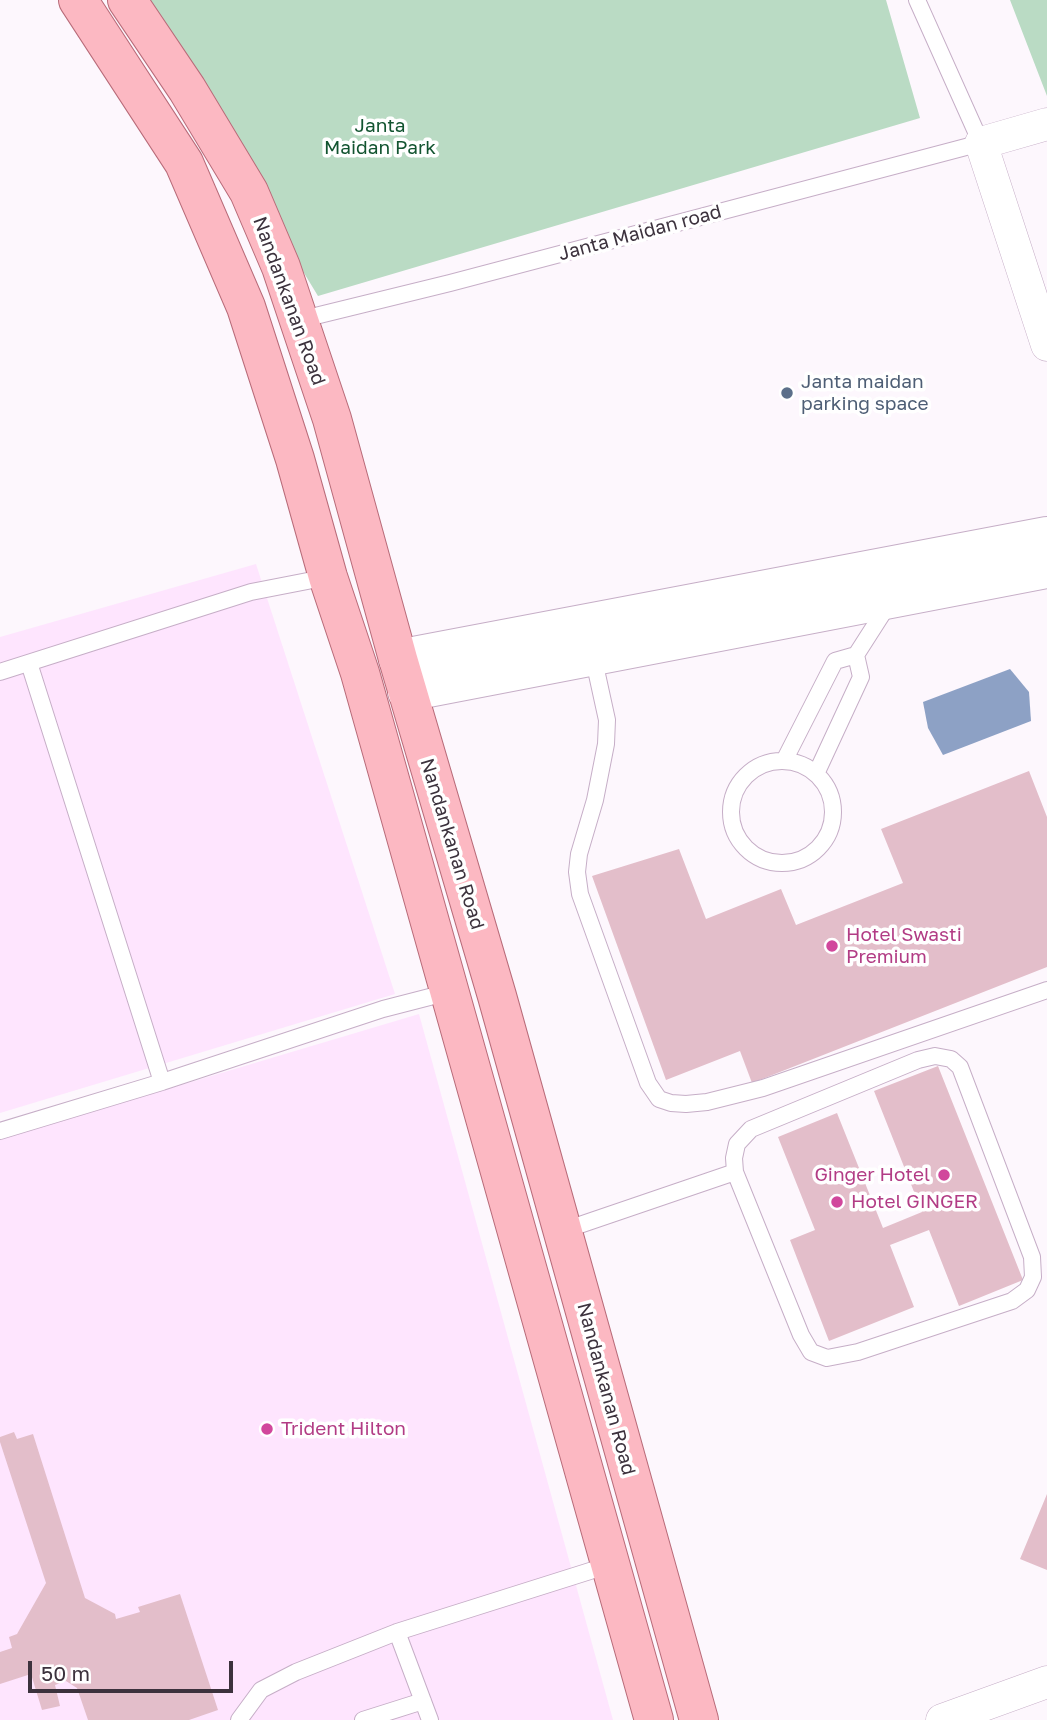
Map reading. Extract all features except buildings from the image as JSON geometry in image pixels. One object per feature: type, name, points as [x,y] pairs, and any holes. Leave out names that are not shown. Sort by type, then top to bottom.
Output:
[{"type":"main road","points":[[78,0],[184,163],[246,307],[360,673],[654,1720]]},
{"type":"main road","name":"Nandankanan Road","points":[[127,0],[187,89],[249,192],[281,267],[332,419],[402,675],[497,996],[699,1720]]},
{"type":"street","points":[[1047,124],[981,143],[1047,345]]},
{"type":"street","points":[[402,675],[1047,536]]},
{"type":"street","points":[[402,675],[593,656],[1047,569]]},
{"type":"street","points":[[942,1720],[1047,1682]]},
{"type":"lane","points":[[917,0],[981,143]]},
{"type":"lane","name":"Janta Maidan road","points":[[299,320],[450,283],[981,143]]},
{"type":"lane","points":[[0,672],[251,592],[328,577]]},
{"type":"lane","points":[[784,761],[835,661],[856,655],[892,598]]},
{"type":"lane","points":[[816,774],[861,677],[856,655]]},
{"type":"lane","points":[[593,656],[607,720],[606,744],[592,810],[579,854],[577,872],[580,894],[648,1083],[659,1098],[671,1103],[707,1102],[763,1088],[1047,990]]},
{"type":"lane","points":[[29,663],[162,1082]]},
{"type":"lane","points":[[784,761],[802,765],[816,774],[827,787],[833,803],[833,821],[828,836],[817,850],[802,860],[769,862],[753,855],[741,843],[733,829],[733,796],[741,781],[753,770],[768,763],[784,761]]},
{"type":"lane","points":[[0,1131],[162,1082],[383,1009],[450,991]]},
{"type":"lane","points":[[935,1056],[950,1059],[960,1067],[1032,1257],[1033,1277],[1027,1290],[1012,1301],[858,1352],[827,1358],[811,1352],[801,1335],[735,1172],[737,1144],[751,1129],[918,1060],[935,1056]]},
{"type":"lane","points":[[562,1231],[735,1172]]},
{"type":"lane","points":[[239,1720],[261,1689],[296,1672],[397,1632],[609,1565]]},
{"type":"lane","points":[[397,1632],[430,1720]]},
{"type":"lane","points":[[363,1720],[423,1701]]},
{"type":"shaded area","points":[[256,564],[395,994],[0,1113],[0,637]]},
{"type":"shaded area","name":"Trident Hilton","points":[[419,1014],[613,1720],[0,1720],[0,1139]]},
{"type":"green space","name":"Janta Maidan Park","points":[[138,0],[886,0],[920,118],[318,296]]},
{"type":"green space","points":[[1010,0],[1047,0],[1047,96]]},
{"type":"water","points":[[1010,669],[1029,692],[1031,721],[943,755],[928,728],[923,702]]},
{"type":"place","name":"Janta maidan parking space","points":[[787,393]]},
{"type":"place","name":"Hotel Swasti Premium","points":[[832,946]]},
{"type":"place","name":"Ginger Hotel","points":[[944,1175]]},
{"type":"place","name":"Hotel GINGER","points":[[837,1202]]},
{"type":"place","name":"Trident Hilton","points":[[267,1429]]}]
